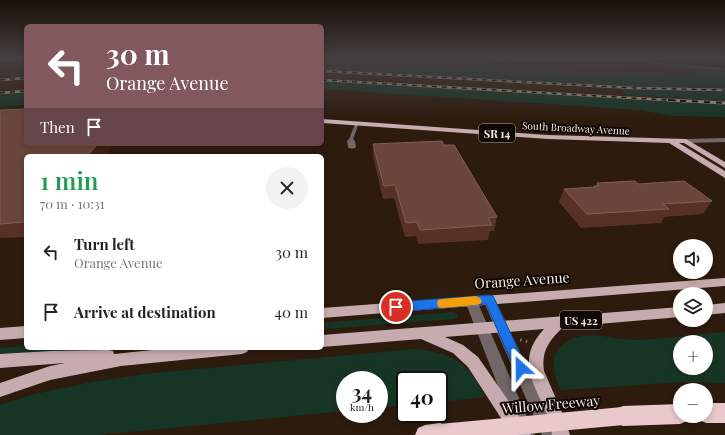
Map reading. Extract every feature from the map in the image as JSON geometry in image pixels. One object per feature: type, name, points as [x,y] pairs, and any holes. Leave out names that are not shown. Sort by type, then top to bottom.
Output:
[{"type":"highway","points":[[713,413],[725,413]]},
{"type":"highway","name":"Willow Freeway","points":[[433,434],[623,416],[673,414]]},
{"type":"main road","name":"South Broadway Avenue","points":[[324,121],[548,137],[686,142]]},
{"type":"main road","points":[[672,142],[725,176]]},
{"type":"main road","points":[[686,142],[725,166]]},
{"type":"main road","name":"Orange Avenue","points":[[324,313],[725,282]]},
{"type":"main road","points":[[713,309],[725,308]]},
{"type":"main road","name":"US 422","points":[[324,341],[673,313]]},
{"type":"main road","points":[[560,321],[542,340],[536,355],[536,363],[541,381],[556,416],[561,435]]},
{"type":"main road","points":[[0,334],[24,332]]},
{"type":"main road","points":[[423,333],[458,350],[474,362],[522,435]]},
{"type":"main road","points":[[0,390],[50,373],[120,359],[217,350]]},
{"type":"main road","points":[[0,361],[51,357],[154,355]]},
{"type":"street","points":[[686,142],[725,140]]},
{"type":"street","points":[[489,300],[551,435]]},
{"type":"street","points":[[471,301],[526,435]]},
{"type":"lane","points":[[351,140],[357,124]]},
{"type":"path","points":[[520,340],[525,340],[524,337]]},
{"type":"green space","points":[[457,78],[725,78],[725,101],[627,95],[617,87]]},
{"type":"green space","points":[[324,81],[725,104],[725,117],[673,116],[639,110],[324,89]]},
{"type":"green space","points":[[24,92],[24,105],[0,107],[0,94]]},
{"type":"green space","points":[[453,312],[457,314],[458,317],[455,319],[324,329],[324,323]]},
{"type":"green space","points":[[725,332],[725,383],[685,382],[560,390],[556,377],[554,363],[555,356],[562,345],[573,338],[587,335],[637,340],[673,338],[673,375],[713,375],[713,335],[697,335]]},
{"type":"green space","points":[[24,346],[24,350],[65,350],[0,355],[0,348]]},
{"type":"green space","points":[[415,349],[439,353],[458,361],[473,376],[485,397],[448,401],[448,371],[396,371],[396,406],[388,407],[388,371],[336,371],[336,412],[98,435],[0,435],[0,405],[35,394],[87,383],[144,374]]},
{"type":"building","points":[[24,109],[24,146],[96,146],[89,154],[24,154],[24,222],[0,224],[0,110]]},
{"type":"building","points":[[442,141],[444,145],[454,145],[497,217],[488,218],[492,225],[420,230],[417,222],[406,223],[395,185],[384,186],[373,144]]},
{"type":"building","points":[[635,181],[638,184],[684,181],[712,201],[663,204],[669,209],[587,214],[564,189],[599,186],[597,183]]},
{"type":"railway","points":[[0,80],[22,78]]},
{"type":"railway","points":[[456,78],[634,88],[725,90]]},
{"type":"railway","points":[[324,80],[685,101]]},
{"type":"railway","points":[[0,93],[24,91]]},
{"type":"railway","points":[[668,100],[725,103]]},
{"type":"slow traffic","points":[[442,303],[476,301]]},
{"type":"route","points":[[396,307],[489,300],[521,368]]}]
